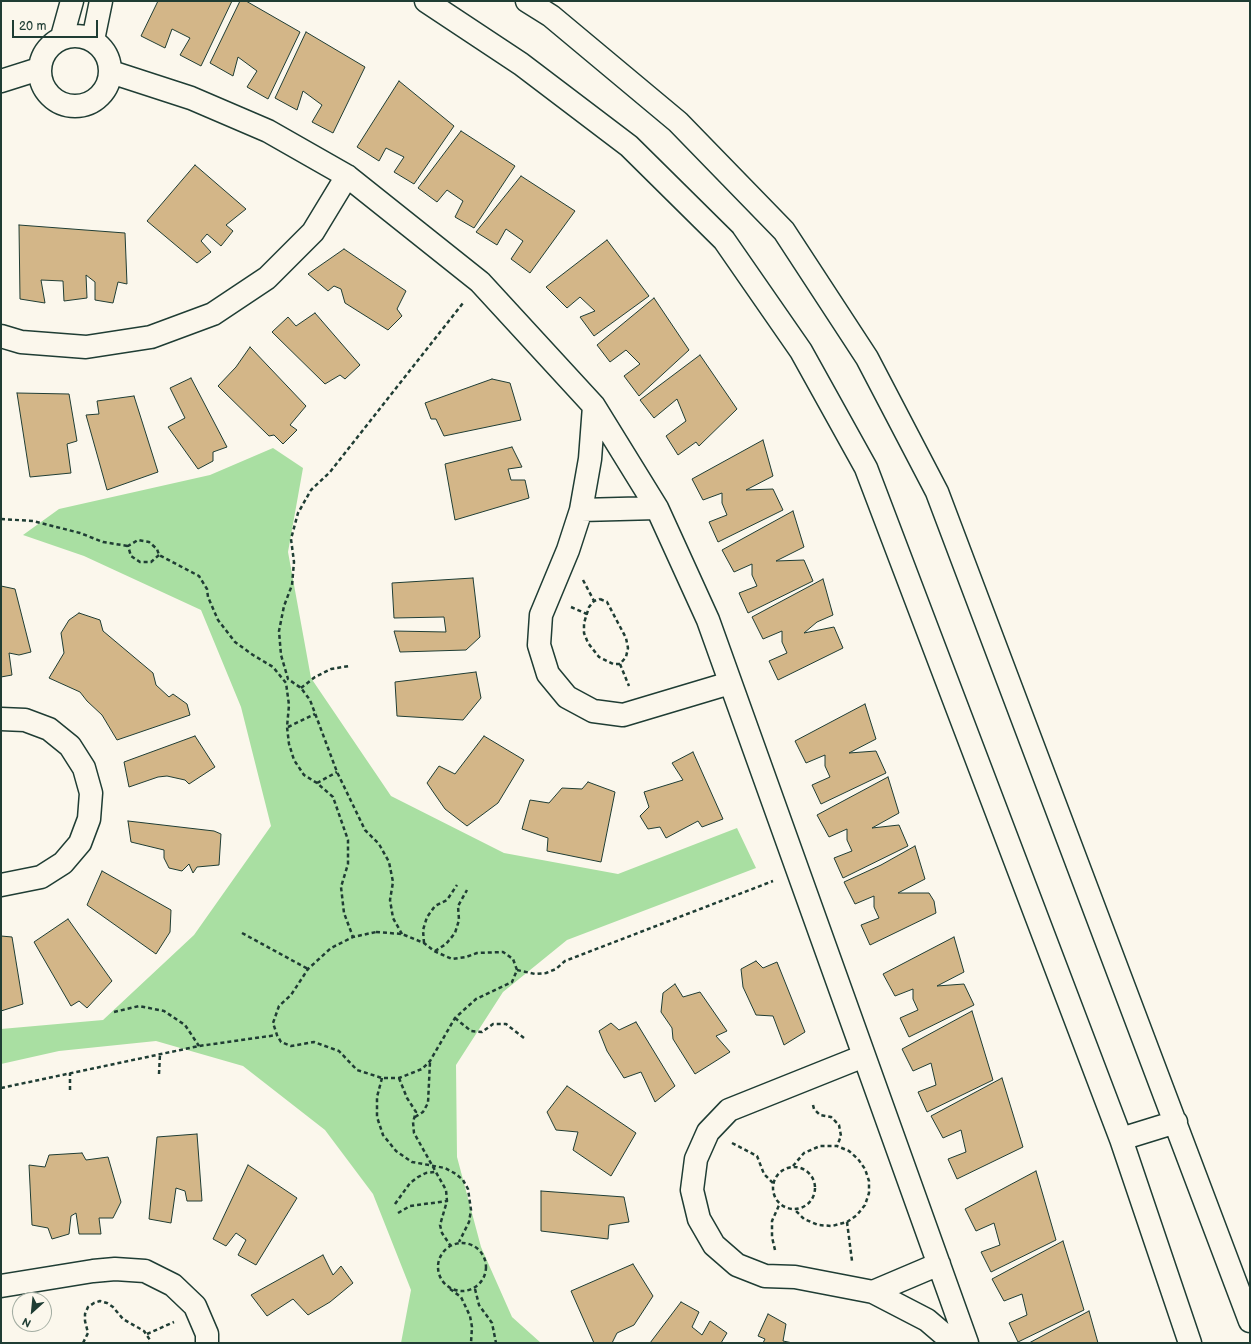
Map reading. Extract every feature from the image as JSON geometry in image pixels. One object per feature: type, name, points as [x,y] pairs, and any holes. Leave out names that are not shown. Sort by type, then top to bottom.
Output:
[{"type":"street","points":[[62,37],[72,1]]},
{"type":"street","points":[[93,40],[101,1]]},
{"type":"street","points":[[426,1],[521,64],[629,146],[724,240],[801,351],[866,468],[1120,1139],[1190,1343]]},
{"type":"street","points":[[527,1],[551,16],[678,122],[784,231],[868,358],[937,492],[1250,1321]]},
{"type":"street","points":[[83,36],[93,40],[103,49],[109,60],[111,72],[107,86],[99,98],[87,104],[73,106],[60,103],[48,95],[42,83],[39,69],[42,56],[50,45],[62,37],[83,36]]},
{"type":"street","points":[[1,81],[39,69]]},
{"type":"street","points":[[111,72],[191,98],[261,128],[347,176],[480,282],[594,406],[657,508],[708,620],[968,1343]]},
{"type":"street","points":[[1,336],[21,342],[86,347],[151,338],[212,314],[267,278],[313,232],[347,176]]},
{"type":"street","points":[[594,406],[590,459],[581,510],[568,550],[541,615],[539,645],[548,674],[567,697],[593,711],[623,715],[730,683]]},
{"type":"street","points":[[581,510],[657,508]]},
{"type":"street","points":[[1,719],[25,720],[49,729],[70,746],[84,768],[91,793],[89,819],[80,843],[63,863],[41,877],[1,886]]},
{"type":"street","points":[[864,1056],[728,1110],[708,1132],[696,1159],[692,1190],[699,1219],[714,1245],[737,1265],[765,1276],[795,1277],[865,1290],[927,1320],[954,1343]]},
{"type":"street","points":[[1120,1139],[1176,1122]]},
{"type":"street","points":[[865,1290],[939,1264]]},
{"type":"street","points":[[1,1286],[93,1271],[115,1269],[145,1271],[173,1285],[195,1306],[207,1334],[208,1343]]},
{"type":"path","points":[[402,934],[392,912],[390,900],[393,882],[389,862],[379,844],[365,830],[337,772],[310,700],[301,688],[288,678],[281,655],[279,631],[284,606],[292,585],[294,562],[291,539],[298,513],[311,490],[330,472],[480,282]]},
{"type":"path","points":[[1,519],[33,521],[80,533],[103,542],[128,546],[133,542],[144,540],[154,545],[159,555],[199,576],[207,589],[208,597],[218,620],[235,642],[253,656],[273,667],[286,683],[289,705],[287,727],[289,744],[294,760],[304,775],[317,783],[333,797],[348,840],[348,864],[341,887],[344,913],[353,937]]},
{"type":"path","points":[[128,546],[131,556],[140,562],[151,562],[159,555]]},
{"type":"path","points":[[600,599],[607,602],[626,638],[628,648],[626,657],[620,664],[606,662],[588,643],[584,628],[587,614],[594,601],[600,599]]},
{"type":"path","points":[[301,688],[315,677],[331,669],[349,666]]},
{"type":"path","points":[[287,727],[315,714]]},
{"type":"path","points":[[317,783],[337,772]]},
{"type":"path","points":[[517,970],[535,974],[546,973],[565,961],[798,872]]},
{"type":"path","points":[[424,943],[423,930],[427,917],[435,906],[447,900],[457,885]]},
{"type":"path","points":[[434,951],[446,944],[455,933],[459,920],[458,906],[467,890]]},
{"type":"path","points":[[376,932],[402,934],[424,943],[434,951],[452,959],[466,957],[477,953],[503,952],[513,959],[517,970],[512,982],[476,999],[456,1018],[430,1061],[422,1069],[399,1078],[382,1078],[357,1070],[339,1051],[314,1042],[291,1046],[281,1042],[276,1034],[273,1023],[279,1006],[290,995],[308,969],[331,948],[353,937],[376,932]]},
{"type":"path","points":[[242,933],[308,969]]},
{"type":"path","points":[[114,1012],[139,1006],[164,1011],[184,1025],[199,1046]]},
{"type":"path","points":[[456,1018],[471,1031],[482,1032],[493,1024],[506,1024],[524,1038]]},
{"type":"path","points":[[1,1088],[199,1046],[276,1034]]},
{"type":"path","points":[[159,1074],[160,1054]]},
{"type":"path","points":[[415,1117],[423,1112],[428,1103],[430,1061]]},
{"type":"path","points":[[70,1073],[70,1090]]},
{"type":"path","points":[[382,1078],[377,1097],[377,1110],[383,1135],[396,1151],[412,1162],[445,1168],[463,1180],[468,1189],[471,1210],[469,1222],[459,1242]]},
{"type":"path","points":[[399,1078],[407,1098],[416,1112],[412,1128],[414,1133],[435,1172],[442,1180],[446,1190],[447,1201],[440,1226],[442,1233],[450,1245]]},
{"type":"path","points":[[803,1081],[814,1109],[820,1115],[831,1117],[839,1125],[841,1136],[837,1146]]},
{"type":"path","points":[[708,1132],[752,1152],[760,1161],[764,1174],[773,1183]]},
{"type":"path","points":[[793,1166],[804,1153],[814,1148],[820,1146],[837,1146],[849,1151],[858,1159],[865,1169],[869,1181],[869,1193],[864,1205],[857,1215],[846,1222],[832,1226],[818,1225],[804,1219],[794,1208]]},
{"type":"path","points":[[793,1166],[802,1168],[809,1172],[814,1179],[814,1196],[809,1203],[802,1207],[786,1208],[780,1203],[774,1194],[773,1183],[777,1174],[784,1169],[793,1166]]},
{"type":"path","points":[[395,1204],[410,1183],[426,1173],[435,1172]]},
{"type":"path","points":[[398,1213],[410,1206],[447,1201]]},
{"type":"path","points":[[780,1203],[772,1221],[772,1237],[775,1252],[783,1266],[795,1277]]},
{"type":"path","points":[[846,1222],[865,1290]]},
{"type":"path","points":[[449,1288],[465,1292],[475,1289],[485,1276],[486,1259],[476,1246],[459,1242],[450,1245],[439,1258],[438,1275],[449,1288],[461,1298],[470,1316],[472,1327],[471,1343]]},
{"type":"path","points":[[475,1289],[479,1306],[492,1323],[496,1343]]},
{"type":"path","points":[[83,1343],[88,1333],[85,1314],[88,1308],[94,1303],[100,1302],[107,1303],[113,1307],[123,1319],[144,1331],[150,1340],[149,1343]]},
{"type":"green space","points":[[273,448],[303,468],[288,552],[311,678],[391,796],[504,853],[618,874],[737,828],[756,868],[567,940],[503,992],[456,1065],[457,1157],[481,1247],[512,1317],[541,1343],[401,1343],[411,1290],[373,1194],[325,1130],[243,1066],[156,1041],[59,1051],[1,1064],[1,1029],[103,1020],[194,935],[271,826],[241,707],[201,610],[84,556],[23,535],[59,509],[210,475]]},
{"type":"building","points":[[158,1],[232,1],[201,66],[180,55],[190,38],[172,29],[165,48],[141,36]]},
{"type":"building","points":[[240,1],[246,1],[300,32],[268,99],[247,87],[257,71],[238,57],[233,76],[210,63]]},
{"type":"building","points":[[306,32],[365,67],[333,133],[312,122],[322,105],[303,91],[297,110],[275,98]]},
{"type":"building","points":[[399,81],[454,126],[414,184],[394,172],[404,157],[386,148],[379,161],[357,147]]},
{"type":"building","points":[[461,131],[515,166],[474,228],[455,217],[463,201],[447,190],[437,202],[418,188]]},
{"type":"building","points":[[195,165],[246,209],[226,225],[233,231],[221,246],[207,234],[201,241],[211,252],[197,263],[147,221]]},
{"type":"building","points":[[521,176],[575,211],[530,273],[511,259],[523,241],[506,229],[497,245],[476,232]]},
{"type":"building","points":[[19,225],[125,233],[127,284],[118,282],[113,303],[95,300],[95,282],[86,275],[87,298],[64,301],[63,281],[41,280],[45,303],[20,299]]},
{"type":"building","points":[[607,240],[649,296],[594,336],[580,317],[595,311],[580,297],[567,308],[546,287]]},
{"type":"building","points":[[344,249],[406,291],[397,309],[402,316],[388,330],[345,303],[341,289],[334,286],[328,291],[308,274]]},
{"type":"building","points":[[654,298],[689,350],[639,396],[624,376],[640,364],[626,350],[610,362],[597,345]]},
{"type":"building","points":[[315,313],[360,365],[345,379],[340,375],[325,384],[272,332],[288,317],[296,326]]},
{"type":"building","points":[[250,347],[306,406],[290,425],[297,430],[283,444],[274,435],[269,436],[218,386],[236,367]]},
{"type":"building","points":[[700,355],[737,409],[699,446],[696,442],[678,455],[666,436],[686,421],[677,399],[654,418],[640,400]]},
{"type":"building","points":[[191,378],[227,447],[213,452],[213,461],[198,469],[168,427],[185,418],[170,388]]},
{"type":"building","points":[[492,379],[510,383],[521,420],[444,436],[436,419],[431,419],[425,403]]},
{"type":"building","points":[[17,393],[69,394],[77,441],[67,444],[71,473],[30,477]]},
{"type":"building","points":[[134,396],[158,472],[107,490],[86,415],[99,414],[97,401]]},
{"type":"building","points":[[763,440],[773,476],[746,490],[773,489],[783,510],[718,542],[709,522],[727,515],[722,503],[722,493],[703,500],[692,479]]},
{"type":"building","points":[[512,447],[522,467],[508,469],[511,480],[525,480],[529,498],[455,520],[445,464]]},
{"type":"building","points":[[793,511],[804,547],[776,561],[804,560],[813,581],[748,613],[739,593],[757,586],[752,575],[752,564],[734,572],[722,550]]},
{"type":"building","points":[[473,578],[480,637],[466,650],[400,652],[394,631],[446,632],[444,617],[394,618],[392,583]]},
{"type":"building","points":[[823,579],[833,615],[817,622],[804,633],[834,627],[843,648],[778,680],[769,661],[787,653],[782,642],[782,631],[763,639],[752,617]]},
{"type":"building","points":[[1,586],[15,589],[31,652],[19,655],[9,653],[12,675],[1,677]]},
{"type":"building","points":[[79,613],[100,620],[103,631],[153,673],[156,685],[169,697],[173,694],[187,704],[190,715],[117,740],[102,715],[80,692],[49,678],[64,653],[61,633],[69,620]]},
{"type":"building","points":[[476,672],[481,698],[463,720],[397,716],[395,682]]},
{"type":"building","points":[[865,704],[876,739],[849,753],[876,751],[886,773],[821,804],[812,785],[830,777],[825,766],[825,755],[806,763],[795,741]]},
{"type":"building","points":[[195,736],[215,767],[189,784],[185,780],[167,776],[158,777],[129,787],[124,762]]},
{"type":"building","points":[[484,736],[524,760],[498,803],[467,826],[445,809],[427,783],[439,766],[455,774]]},
{"type":"building","points":[[693,752],[723,819],[702,827],[698,821],[666,838],[660,827],[648,829],[640,816],[649,807],[644,792],[683,780],[672,763]]},
{"type":"building","points":[[888,777],[899,813],[872,828],[899,825],[908,846],[843,878],[834,858],[852,851],[847,840],[847,829],[829,837],[817,815]]},
{"type":"building","points":[[588,782],[615,792],[601,862],[547,851],[548,838],[522,829],[530,800],[549,803],[562,788],[582,789]]},
{"type":"building","points":[[128,821],[214,831],[221,834],[219,865],[197,867],[193,873],[189,864],[182,871],[169,868],[164,858],[164,850],[131,842]]},
{"type":"building","points":[[915,846],[925,879],[898,893],[929,893],[934,901],[936,913],[870,945],[861,925],[879,918],[874,907],[874,896],[855,904],[844,882],[881,865]]},
{"type":"building","points":[[102,871],[171,910],[170,932],[156,954],[87,905]]},
{"type":"building","points":[[68,919],[112,981],[87,1008],[79,1001],[71,1006],[34,942]]},
{"type":"building","points":[[1,936],[12,937],[23,1004],[1,1011]]},
{"type":"building","points":[[954,937],[964,972],[937,986],[964,984],[974,1005],[909,1037],[900,1018],[918,1010],[913,999],[913,989],[895,996],[883,974]]},
{"type":"building","points":[[756,961],[763,968],[777,962],[805,1032],[784,1045],[773,1016],[756,1015],[743,987],[741,969]]},
{"type":"building","points":[[675,984],[683,997],[700,992],[727,1031],[716,1036],[730,1052],[695,1074],[673,1039],[672,1028],[661,1012],[663,993]]},
{"type":"building","points":[[972,1011],[993,1080],[927,1112],[918,1092],[936,1085],[931,1063],[913,1071],[902,1049]]},
{"type":"building","points":[[636,1022],[675,1086],[655,1102],[641,1072],[624,1078],[607,1051],[599,1031],[611,1023],[619,1030]]},
{"type":"building","points":[[1002,1078],[1023,1147],[957,1179],[948,1159],[966,1152],[961,1130],[943,1138],[931,1116]]},
{"type":"building","points":[[567,1086],[636,1133],[611,1176],[573,1150],[578,1132],[556,1130],[547,1112]]},
{"type":"building","points":[[197,1134],[202,1201],[187,1201],[185,1191],[176,1188],[171,1223],[149,1219],[157,1137]]},
{"type":"building","points":[[82,1153],[86,1160],[108,1157],[121,1202],[113,1218],[99,1218],[101,1234],[79,1234],[76,1213],[71,1216],[69,1234],[52,1239],[48,1228],[32,1225],[29,1165],[45,1167],[49,1155]]},
{"type":"building","points":[[248,1165],[297,1198],[256,1265],[238,1255],[246,1240],[236,1233],[226,1246],[213,1239]]},
{"type":"building","points":[[1036,1171],[1056,1240],[991,1272],[981,1252],[1000,1245],[994,1223],[976,1231],[965,1209]]},
{"type":"building","points":[[541,1191],[624,1197],[629,1222],[609,1225],[608,1239],[541,1231]]},
{"type":"building","points":[[1063,1241],[1084,1310],[1018,1342],[1009,1323],[1027,1315],[1022,1294],[1004,1301],[992,1279]]},
{"type":"building","points":[[323,1255],[333,1275],[341,1266],[353,1283],[330,1302],[308,1315],[293,1299],[267,1316],[251,1295]]},
{"type":"building","points":[[633,1264],[653,1296],[634,1325],[617,1333],[612,1343],[594,1343],[571,1291]]},
{"type":"building","points":[[681,1302],[699,1312],[692,1327],[702,1335],[710,1321],[727,1333],[721,1343],[650,1343]]},
{"type":"building","points":[[1089,1311],[1098,1343],[1029,1343]]},
{"type":"building","points":[[768,1314],[786,1324],[783,1341],[793,1343],[763,1343],[765,1339],[758,1336]]}]
